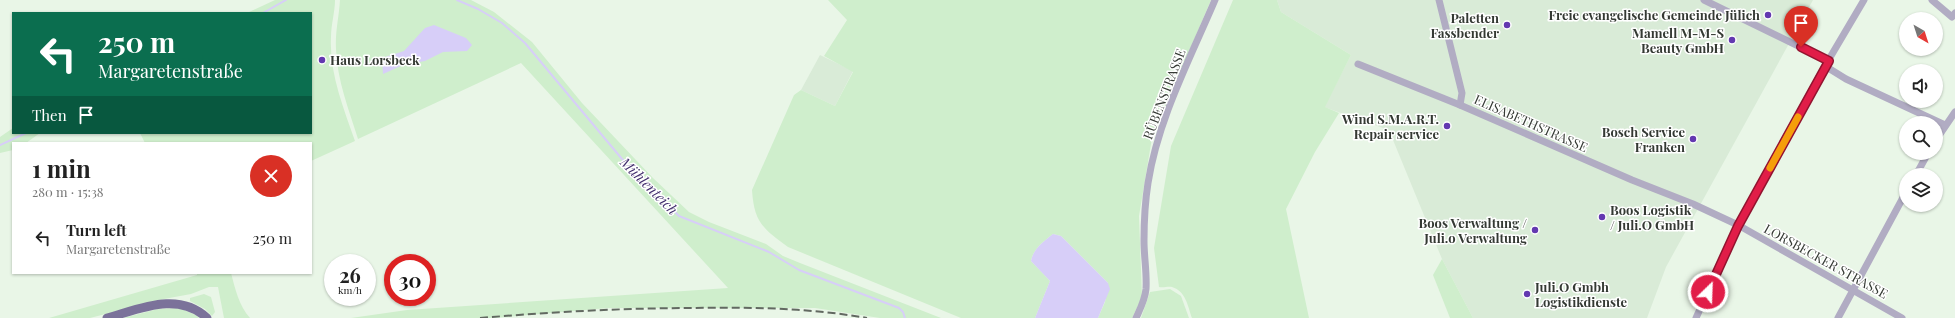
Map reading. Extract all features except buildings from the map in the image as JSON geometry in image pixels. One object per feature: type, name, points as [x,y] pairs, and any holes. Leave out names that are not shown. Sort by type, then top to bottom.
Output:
[{"type":"main road","points":[[107,318],[169,303],[192,307],[207,318]]},
{"type":"street","name":"RÜBENSTRASSE","points":[[1136,318],[1143,302],[1146,290],[1145,211],[1148,183],[1157,144],[1170,108],[1215,0]]},
{"type":"street","points":[[1439,0],[1462,94],[1460,105]]},
{"type":"street","points":[[1704,0],[1827,63],[1846,78],[1945,125]]},
{"type":"street","points":[[1696,318],[1738,226],[1827,63],[1864,0]]},
{"type":"street","points":[[1932,0],[1954,16]]},
{"type":"street","name":"ELISABETHSTRASSE","points":[[1358,64],[1460,105],[1632,180],[1693,204],[1738,226]]},
{"type":"street","points":[[1943,128],[1955,112]]},
{"type":"street","points":[[1838,318],[1880,243],[1881,236],[1899,204]]},
{"type":"street","name":"LORSBECKER STRASSE","points":[[1738,226],[1902,318]]},
{"type":"shaded area","points":[[1277,0],[1813,0],[1666,267],[1647,318],[1473,318],[1442,259],[1393,140],[1383,128],[1324,107],[1351,55],[1281,12]]},
{"type":"shaded area","points":[[434,25],[466,38],[472,45],[467,51],[443,52],[425,61],[403,65],[383,74],[382,58],[404,51],[425,28]]},
{"type":"shaded area","points":[[820,55],[853,71],[835,106],[801,90]]},
{"type":"shaded area","points":[[1053,234],[1061,236],[1108,283],[1110,289],[1098,318],[1035,318],[1050,281],[1031,261],[1036,249]]},
{"type":"green space","points":[[275,0],[335,0],[331,32],[332,63],[338,89],[355,141],[312,161],[312,142],[144,142],[140,134],[312,134],[312,12],[249,12]]},
{"type":"green space","points":[[340,0],[471,0],[494,12],[532,42],[582,103],[653,178],[689,212],[709,222],[766,244],[783,256],[941,318],[880,318],[815,308],[608,308],[493,318],[351,318],[407,310],[728,288],[521,63],[358,139],[344,95],[337,61],[336,37]]},
{"type":"green space","points":[[828,0],[1211,0],[1152,138],[1139,216],[1142,297],[1132,318],[1098,318],[1105,302],[1108,283],[1061,236],[1053,234],[1036,249],[1032,257],[1031,261],[1050,281],[1035,318],[961,318],[788,247],[772,235],[761,224],[755,210],[752,190],[794,95],[801,90],[835,106],[853,72],[824,56],[847,20]]},
{"type":"green space","points":[[1233,0],[1277,0],[1281,12],[1351,55],[1325,107],[1339,113],[1315,152],[1286,209],[1309,318],[1192,318],[1186,300],[1177,289],[1172,287],[1159,287],[1154,248],[1171,146]]},
{"type":"green space","points":[[12,129],[12,134],[39,134],[27,142],[12,142],[12,150],[0,153],[0,137]]},
{"type":"green space","points":[[1442,259],[1473,318],[1450,318],[1433,275]]},
{"type":"green space","points":[[231,274],[240,302],[250,318],[224,318],[218,287],[209,287],[191,294],[164,299],[90,318],[49,318],[197,275]]},
{"type":"green space","points":[[1170,289],[1181,296],[1189,318],[1141,318],[1150,292]]},
{"type":"green space","points":[[204,294],[211,297],[215,312],[212,316],[205,309],[190,301],[190,298]]},
{"type":"green space","points":[[179,308],[196,315],[199,318],[123,318],[158,309]]},
{"type":"waterway","name":"Mühlenteich","points":[[265,12],[286,0]]},
{"type":"waterway","name":"Mühlenteich","points":[[457,0],[478,9],[502,23],[525,43],[622,159],[679,216],[769,252],[799,270],[899,308],[903,312],[905,318]]},
{"type":"waterway","name":"Mühlenteich","points":[[0,145],[24,134]]},
{"type":"railway","points":[[480,318],[587,311],[717,308],[803,310],[867,318]]},
{"type":"slow traffic","points":[[1770,168],[1780,147],[1798,117]]},
{"type":"place","name":"Freie evangelische Gemeinde Jülich","points":[[1768,15]]},
{"type":"place","name":"Paletten Fassbender","points":[[1507,25]]},
{"type":"place","name":"Mamell M-M-S Beauty GmbH","points":[[1732,40]]},
{"type":"place","name":"Haus Lorsbeck","points":[[322,60]]},
{"type":"place","name":"Wind S.M.A.R.T. Repair service","points":[[1447,126]]},
{"type":"place","name":"Bosch Service Franken","points":[[1693,139]]},
{"type":"place","name":"Boos Logistik / Juli.O GmbH","points":[[1602,217]]},
{"type":"place","name":"Boos Verwaltung / Juli.o Verwaltung","points":[[1535,230]]},
{"type":"place","name":"Juli.O Gmbh Logistikdienste","points":[[1527,294]]},
{"type":"route","points":[[1708,292],[1738,226],[1780,147],[1829,61],[1801,47]]}]
